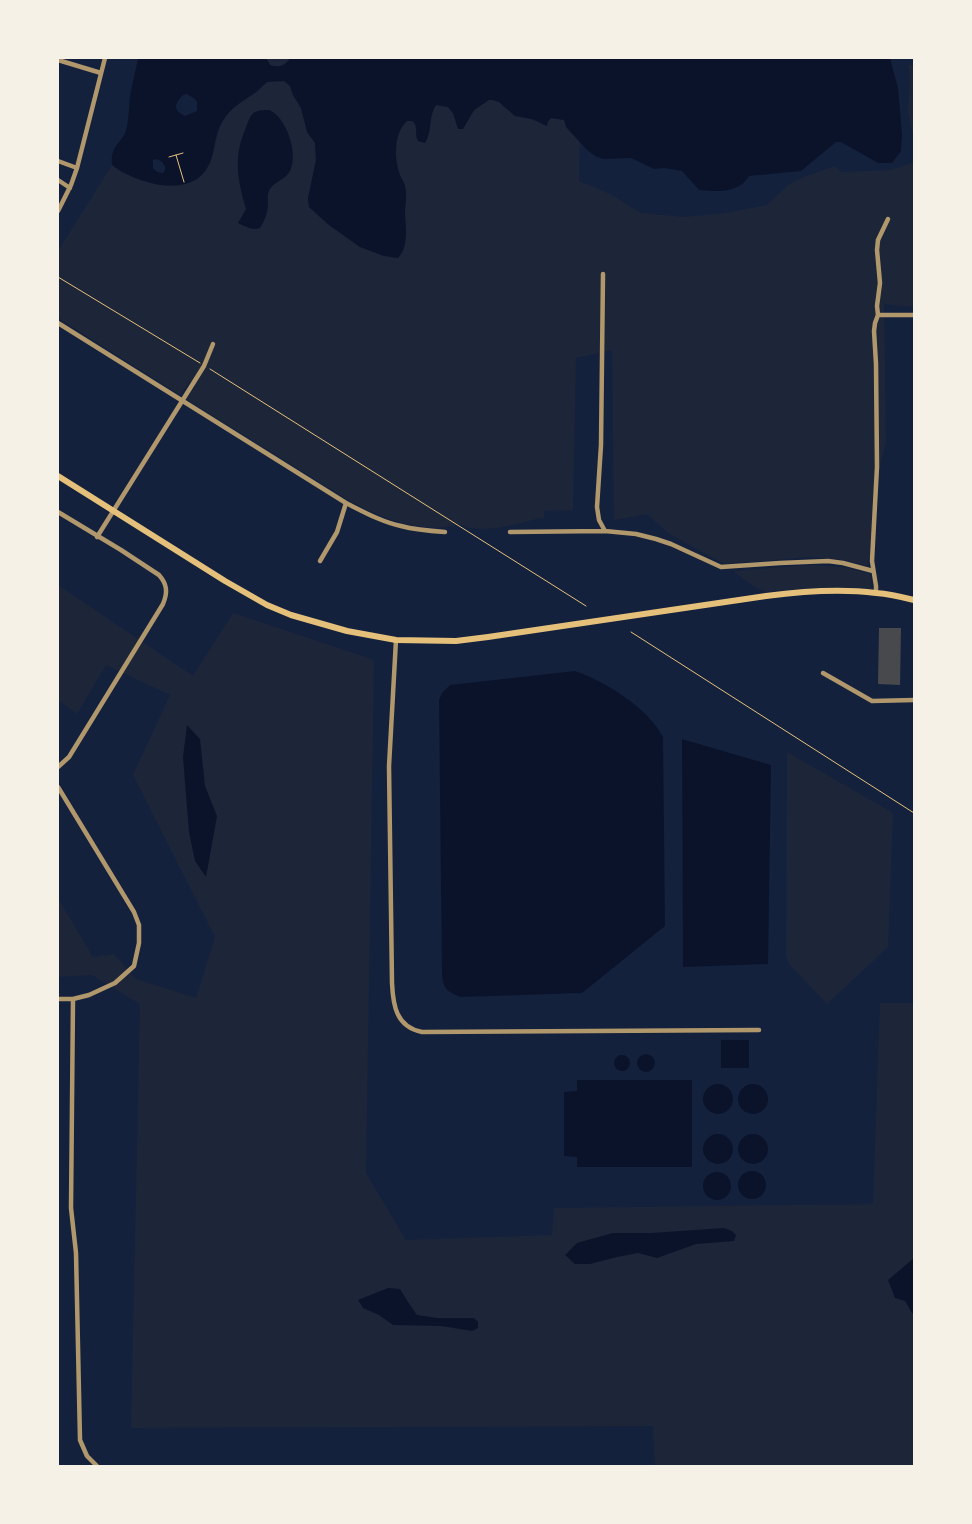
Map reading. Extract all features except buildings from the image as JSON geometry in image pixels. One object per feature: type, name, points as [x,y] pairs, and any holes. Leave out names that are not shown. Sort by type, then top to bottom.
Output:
[{"type":"main road","points":[[58,476],[226,582],[267,605],[291,615],[347,632],[396,640],[456,641],[807,591],[876,593],[914,600]]},
{"type":"street","points":[[58,211],[70,188],[77,168],[105,58]]},
{"type":"street","points":[[58,60],[101,73]]},
{"type":"street","points":[[58,161],[77,168]]},
{"type":"street","points":[[58,180],[70,188]]},
{"type":"street","points":[[876,593],[872,554],[877,467],[874,331],[878,315],[880,275],[877,250],[878,240],[888,219]]},
{"type":"street","points":[[603,274],[601,445],[597,507],[599,520],[605,531]]},
{"type":"street","points":[[878,315],[914,315]]},
{"type":"street","points":[[58,323],[346,503],[373,517],[401,526],[445,532]]},
{"type":"street","points":[[97,537],[204,366],[213,344]]},
{"type":"street","points":[[320,561],[338,532],[346,503]]},
{"type":"street","points":[[58,512],[159,575],[166,588],[163,604],[69,757],[58,767]]},
{"type":"street","points":[[510,532],[605,531],[636,534],[656,539],[721,567],[780,562],[828,561],[844,563],[873,571]]},
{"type":"street","points":[[396,640],[389,766],[392,983],[397,1014],[406,1026],[422,1032],[758,1030]]},
{"type":"street","points":[[823,674],[872,701],[914,700]]},
{"type":"street","points":[[58,787],[134,912],[139,925],[139,943],[134,966],[115,983],[89,995],[73,999],[58,999]]},
{"type":"street","points":[[73,999],[72,1208],[76,1253],[80,1440],[87,1456],[96,1466]]},
{"type":"path","points":[[169,157],[183,153]]},
{"type":"path","points":[[176,155],[184,182]]},
{"type":"path","points":[[58,277],[204,366],[586,606]]},
{"type":"path","points":[[631,632],[914,813]]},
{"type":"shaded area","points":[[138,58],[266,58],[270,65],[282,66],[290,58],[890,58],[898,88],[902,134],[901,151],[892,163],[878,163],[841,142],[836,142],[801,171],[749,176],[740,186],[727,190],[699,190],[682,171],[664,168],[654,169],[631,158],[603,159],[595,156],[566,127],[564,120],[551,118],[547,126],[532,119],[515,116],[499,102],[489,100],[474,110],[463,129],[458,129],[453,113],[448,107],[436,105],[425,143],[418,141],[415,125],[412,121],[407,121],[397,138],[397,166],[405,186],[406,195],[405,241],[402,253],[398,258],[384,256],[360,247],[329,225],[309,207],[308,198],[316,160],[315,143],[307,132],[301,108],[290,86],[284,81],[267,82],[229,112],[219,128],[209,165],[197,179],[186,184],[160,185],[133,177],[112,165],[113,152],[127,126],[130,96]],"holes":[[[187,94],[197,102],[197,111],[185,116],[176,107],[180,98]],[[155,159],[164,164],[165,170],[163,173],[157,172],[153,168],[153,160]]]},
{"type":"shaded area","points":[[266,58],[290,58],[284,65],[276,66],[270,65]]},
{"type":"shaded area","points":[[908,64],[914,66],[914,141],[908,111],[910,75]]},
{"type":"shaded area","points":[[272,81],[284,81],[290,86],[315,143],[316,160],[308,198],[309,207],[329,225],[360,247],[384,256],[405,212],[405,187],[399,174],[396,157],[400,129],[407,121],[412,121],[415,126],[416,138],[427,139],[431,117],[436,105],[448,107],[463,129],[474,110],[488,100],[499,102],[508,110],[525,118],[538,121],[545,126],[548,125],[551,118],[564,120],[580,142],[579,181],[610,194],[641,213],[683,217],[725,213],[767,205],[789,184],[835,166],[842,172],[890,170],[912,163],[914,159],[914,307],[884,304],[886,443],[879,468],[872,558],[868,558],[868,566],[844,560],[810,557],[724,564],[668,533],[647,514],[614,520],[612,350],[576,358],[573,510],[544,511],[544,518],[488,529],[478,529],[460,524],[431,528],[402,523],[374,513],[348,500],[186,399],[195,386],[189,382],[180,395],[58,318],[58,251],[112,165],[122,173],[144,181],[211,160],[224,119],[237,105]]},
{"type":"shaded area","points":[[269,110],[281,120],[289,136],[293,155],[292,164],[288,174],[273,185],[269,191],[267,213],[260,228],[251,229],[238,223],[246,209],[239,179],[239,150],[241,140],[252,114],[258,111]]},
{"type":"shaded area","points":[[810,565],[843,567],[870,574],[872,589],[811,588],[766,592],[753,586],[733,571]]},
{"type":"shaded area","points":[[58,585],[193,676],[233,613],[374,660],[366,1173],[406,1240],[552,1235],[554,1208],[873,1204],[880,1003],[914,1003],[914,1466],[655,1466],[653,1426],[131,1428],[140,1004],[92,975],[58,977],[58,898],[93,957],[114,954],[136,979],[196,998],[215,937],[133,775],[170,695],[106,665],[77,714],[58,700]]},
{"type":"shaded area","points":[[575,671],[600,682],[625,697],[647,716],[663,737],[665,926],[582,993],[461,997],[447,989],[443,983],[442,975],[439,700],[442,693],[450,685]]},
{"type":"shaded area","points":[[187,725],[200,739],[205,786],[217,816],[206,877],[195,861],[189,832],[183,757]]},
{"type":"shaded area","points":[[682,739],[771,765],[768,964],[683,967]]},
{"type":"shaded area","points":[[787,752],[893,813],[888,947],[827,1004],[789,964],[786,956]]},
{"type":"shaded area","points":[[721,1040],[749,1040],[749,1068],[721,1068]]},
{"type":"shaded area","points":[[646,1054],[652,1057],[655,1063],[652,1069],[646,1072],[640,1069],[637,1063],[640,1057]]},
{"type":"shaded area","points":[[622,1055],[628,1057],[630,1063],[628,1069],[622,1071],[616,1069],[614,1063],[616,1057]]},
{"type":"shaded area","points":[[577,1080],[692,1080],[692,1167],[577,1167],[577,1157],[564,1156],[564,1092],[577,1091]]},
{"type":"shaded area","points":[[718,1084],[724,1085],[732,1093],[732,1105],[724,1113],[718,1114],[712,1113],[704,1105],[703,1099],[704,1093],[712,1085]]},
{"type":"shaded area","points":[[753,1084],[759,1085],[767,1093],[767,1105],[759,1113],[753,1114],[747,1113],[739,1105],[738,1099],[739,1093],[747,1085]]},
{"type":"shaded area","points":[[718,1134],[724,1135],[732,1143],[732,1155],[724,1163],[718,1164],[712,1163],[704,1155],[703,1149],[704,1143],[712,1135]]},
{"type":"shaded area","points":[[753,1134],[759,1135],[767,1143],[767,1155],[759,1163],[753,1164],[747,1163],[739,1155],[738,1149],[739,1143],[747,1135]]},
{"type":"shaded area","points":[[752,1171],[762,1175],[766,1185],[762,1195],[752,1199],[742,1195],[738,1185],[742,1175]]},
{"type":"shaded area","points":[[717,1172],[727,1176],[731,1186],[727,1196],[717,1200],[707,1196],[703,1186],[707,1176]]},
{"type":"shaded area","points":[[724,1228],[736,1235],[734,1241],[696,1244],[657,1258],[638,1253],[590,1264],[575,1264],[565,1255],[577,1243],[613,1233],[651,1233]]},
{"type":"shaded area","points":[[914,1258],[914,1314],[905,1301],[895,1298],[888,1280]]},
{"type":"shaded area","points":[[388,1288],[400,1289],[417,1315],[437,1318],[474,1318],[478,1322],[478,1328],[472,1331],[442,1326],[393,1325],[379,1315],[363,1308],[358,1300]]}]
